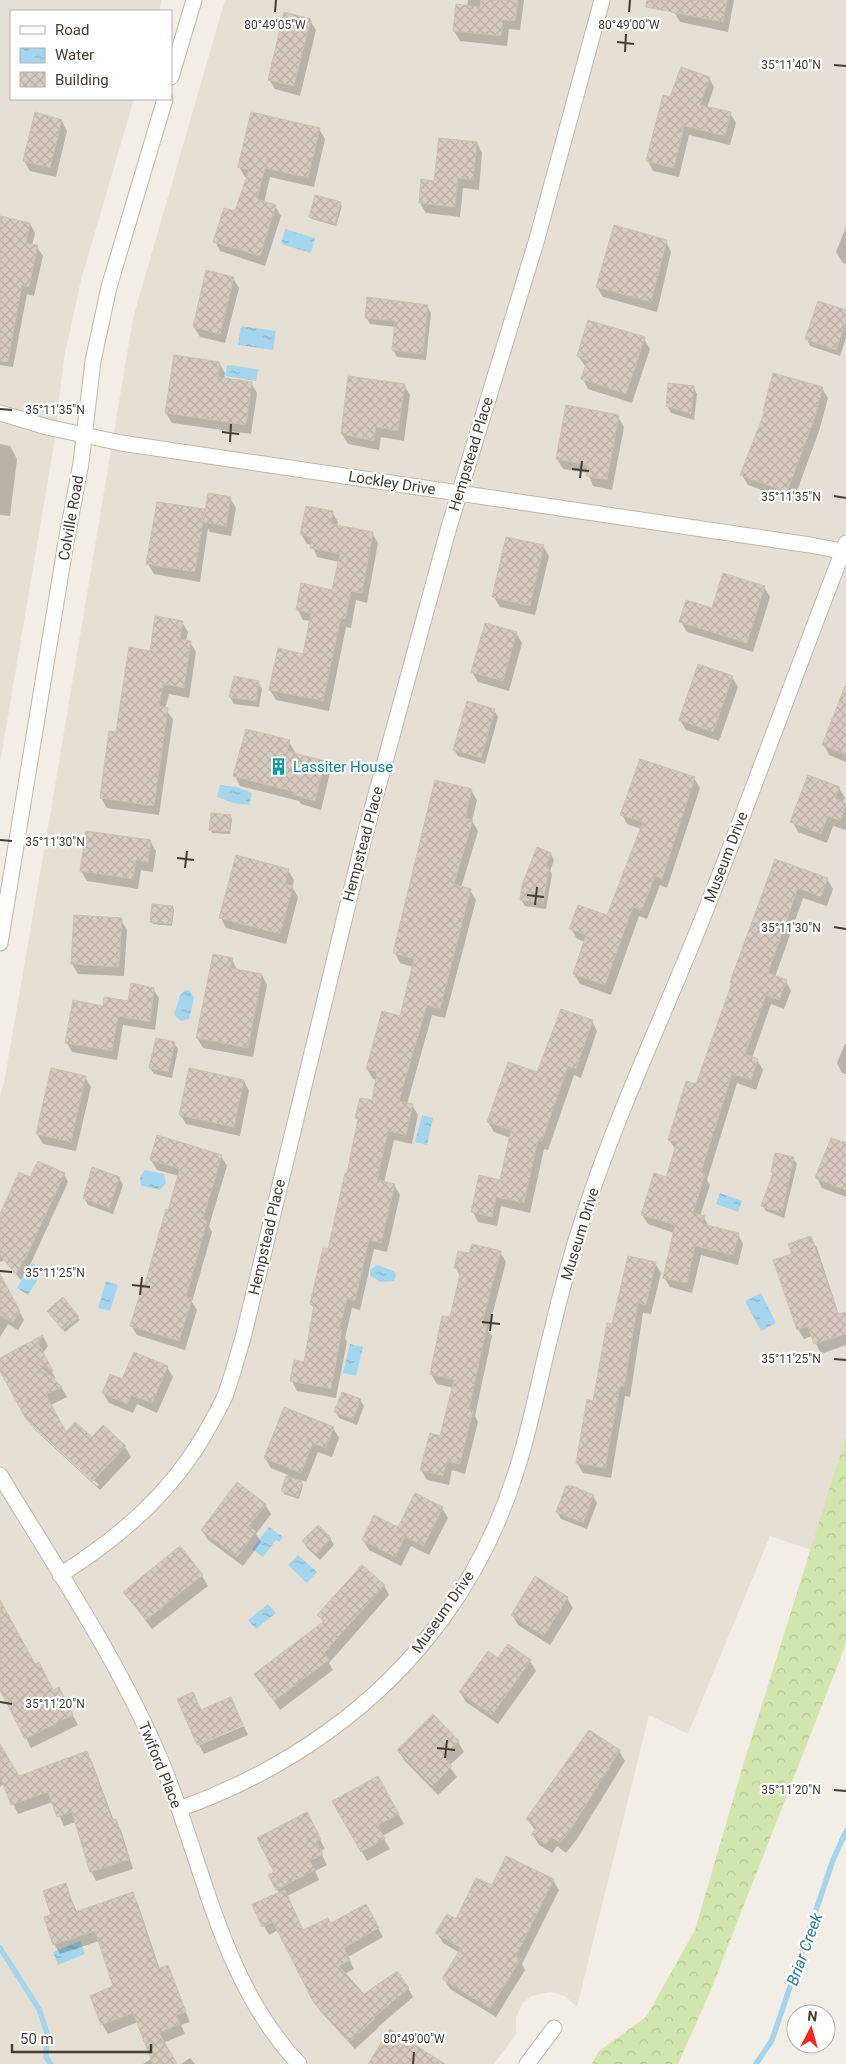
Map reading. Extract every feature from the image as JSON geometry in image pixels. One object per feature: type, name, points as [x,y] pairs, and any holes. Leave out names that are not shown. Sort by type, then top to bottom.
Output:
[{"type":"street","points":[[172,74],[194,0]]},
{"type":"street","name":"Hempstead Place","points":[[60,1575],[99,1550],[155,1501],[197,1448],[225,1397],[243,1338],[363,842],[459,493],[537,239],[602,0]]},
{"type":"street","name":"Colville Road","points":[[0,943],[84,436],[93,362],[104,310],[165,100]]},
{"type":"street","name":"Lockley Drive","points":[[0,413],[84,436],[459,493],[845,548]]},
{"type":"street","name":"Museum Drive","points":[[178,1809],[236,1787],[292,1757],[378,1691],[419,1649],[447,1613],[481,1558],[500,1517],[516,1474],[564,1284],[591,1194],[616,1126],[715,887],[845,548]]},
{"type":"street","name":"Twiford Place","points":[[0,1475],[117,1670],[137,1708],[161,1762],[232,1961],[254,2006],[271,2032],[299,2064]]},
{"type":"street","points":[[527,2064],[554,2028]]},
{"type":"shaded area","points":[[0,0],[162,0],[159,10],[10,10],[10,100],[134,100],[81,280],[64,358],[54,444],[0,763]]},
{"type":"shaded area","points":[[225,0],[846,0],[846,1562],[770,1536],[688,1734],[649,1715],[577,2007],[565,1996],[550,1992],[531,1996],[523,2003],[516,2017],[516,2034],[494,2064],[0,2064],[0,1096],[4,1083],[52,804],[133,318]]},
{"type":"green space","points":[[846,1436],[846,1644],[710,1992],[678,2064],[592,2064],[598,2052],[646,2017],[695,1930],[744,1762]]},
{"type":"water","points":[[285,229],[315,238],[311,253],[281,244]]},
{"type":"water","points":[[241,326],[276,331],[273,350],[238,345]]},
{"type":"water","points":[[227,365],[258,369],[256,381],[225,376]]},
{"type":"water","points":[[220,785],[237,787],[252,793],[249,805],[233,803],[217,797]]},
{"type":"water","points":[[186,990],[190,991],[194,998],[189,1019],[181,1021],[174,1015],[180,995]]},
{"type":"water","points":[[422,1115],[433,1118],[427,1145],[415,1142]]},
{"type":"water","points":[[145,1170],[164,1174],[166,1183],[160,1190],[141,1186],[140,1177]]},
{"type":"water","points":[[720,1193],[742,1201],[738,1212],[716,1204]]},
{"type":"water","points":[[32,1263],[43,1270],[28,1295],[17,1288]]},
{"type":"water","points":[[377,1265],[394,1271],[396,1275],[394,1281],[380,1282],[370,1275],[370,1270]]},
{"type":"water","points":[[106,1281],[118,1285],[110,1311],[98,1308]]},
{"type":"water","points":[[761,1293],[776,1323],[761,1331],[745,1301]]},
{"type":"water","points":[[350,1344],[363,1347],[356,1376],[343,1373]]},
{"type":"water","points":[[269,1527],[283,1537],[279,1542],[276,1540],[263,1557],[252,1549]]},
{"type":"water","points":[[298,1555],[317,1572],[307,1583],[288,1565]]},
{"type":"water","points":[[268,1604],[276,1613],[256,1629],[248,1620]]},
{"type":"water","points":[[80,1941],[85,1954],[58,1965],[53,1952]]},
{"type":"building","points":[[481,0],[518,0],[515,21],[503,20],[501,36],[453,31],[456,4],[480,7]]},
{"type":"building","points":[[647,0],[727,0],[723,22],[646,7]]},
{"type":"building","points":[[284,12],[311,19],[294,86],[268,80]]},
{"type":"building","points":[[681,67],[710,77],[700,105],[731,112],[725,136],[684,126],[674,168],[646,161],[663,95],[670,97]]},
{"type":"building","points":[[35,112],[62,120],[50,168],[23,161]]},
{"type":"building","points":[[251,112],[320,128],[308,178],[265,168],[257,199],[276,205],[260,256],[213,242],[224,208],[235,211],[249,170],[238,167]]},
{"type":"building","points":[[439,138],[477,142],[473,180],[458,178],[455,207],[419,203],[421,179],[434,181]]},
{"type":"building","points":[[315,195],[341,202],[335,224],[309,217]]},
{"type":"building","points":[[0,216],[30,223],[26,243],[38,245],[29,287],[22,285],[8,362],[0,361]]},
{"type":"building","points":[[614,225],[667,240],[651,302],[596,287]]},
{"type":"building","points":[[206,270],[234,277],[220,334],[193,327]]},
{"type":"building","points":[[367,297],[428,305],[423,354],[392,350],[395,321],[365,318]]},
{"type":"building","points":[[818,301],[846,310],[846,322],[836,350],[805,339]]},
{"type":"building","points":[[588,320],[645,337],[626,394],[581,379],[587,361],[577,356]]},
{"type":"building","points":[[174,355],[220,362],[218,377],[252,382],[246,425],[165,413]]},
{"type":"building","points":[[773,373],[823,387],[814,420],[787,492],[740,475],[765,411],[763,411]]},
{"type":"building","points":[[348,376],[405,384],[398,431],[376,427],[374,441],[341,434]]},
{"type":"building","points":[[668,383],[694,386],[691,414],[666,406]]},
{"type":"building","points":[[566,405],[619,415],[607,480],[586,476],[588,465],[556,459]]},
{"type":"building","points":[[208,493],[231,497],[226,526],[203,522]]},
{"type":"building","points":[[157,502],[205,509],[195,572],[146,564]]},
{"type":"building","points":[[306,506],[333,511],[331,524],[373,532],[362,593],[351,591],[345,619],[341,618],[323,701],[269,690],[278,648],[303,654],[311,613],[296,610],[301,583],[332,590],[340,554],[310,548],[312,538],[300,534]]},
{"type":"building","points":[[506,537],[544,545],[530,606],[492,597]]},
{"type":"building","points":[[723,573],[765,586],[747,643],[679,622],[686,600],[712,608]]},
{"type":"building","points":[[155,616],[183,621],[180,639],[191,641],[184,688],[163,684],[159,706],[168,708],[154,806],[100,798],[109,731],[116,732],[129,647],[150,651]]},
{"type":"building","points":[[485,623],[517,632],[503,681],[471,672]]},
{"type":"building","points":[[698,664],[733,676],[713,732],[679,720]]},
{"type":"building","points":[[234,676],[259,681],[256,701],[229,697]]},
{"type":"building","points":[[846,686],[846,755],[822,745]]},
{"type":"building","points":[[467,701],[495,709],[481,758],[453,750]]},
{"type":"building","name":"Lassiter House","points":[[246,729],[290,740],[287,751],[325,761],[315,801],[294,795],[294,792],[233,776]]},
{"type":"building","points":[[640,759],[695,777],[662,879],[655,876],[642,910],[633,907],[605,985],[573,974],[586,935],[569,929],[578,905],[607,915],[643,822],[620,815]]},
{"type":"building","points":[[808,775],[840,787],[835,798],[846,803],[840,821],[828,816],[821,834],[790,822]]},
{"type":"building","points":[[435,780],[472,789],[465,818],[473,820],[454,884],[471,889],[440,1009],[427,1005],[399,1101],[413,1104],[406,1135],[388,1131],[377,1180],[395,1184],[381,1243],[369,1240],[355,1300],[347,1299],[339,1330],[342,1330],[331,1389],[290,1381],[294,1360],[304,1362],[314,1305],[310,1304],[323,1248],[328,1249],[345,1173],[347,1173],[358,1119],[355,1118],[360,1098],[372,1100],[377,1072],[366,1069],[382,1011],[400,1016],[414,959],[393,953]]},
{"type":"building","points":[[211,813],[231,815],[229,832],[209,830]]},
{"type":"building","points":[[86,831],[151,840],[148,862],[136,860],[133,879],[80,871]]},
{"type":"building","points":[[537,847],[551,853],[546,866],[549,867],[543,903],[520,900],[522,885]]},
{"type":"building","points":[[236,855],[289,869],[285,884],[293,886],[280,934],[219,918]]},
{"type":"building","points":[[775,859],[828,878],[821,897],[798,888],[768,973],[787,980],[779,1000],[766,995],[745,1054],[758,1059],[751,1080],[732,1074],[701,1172],[705,1174],[693,1213],[705,1216],[702,1224],[739,1233],[733,1255],[695,1246],[687,1283],[663,1278],[675,1225],[641,1215],[654,1173],[666,1177],[677,1142],[668,1140],[686,1081],[696,1084],[732,983],[730,982]]},
{"type":"building","points":[[152,904],[173,906],[171,924],[150,922]]},
{"type":"building","points":[[74,915],[122,918],[119,967],[71,964]]},
{"type":"building","points":[[213,954],[233,958],[230,968],[262,974],[248,1048],[196,1038]]},
{"type":"building","points":[[131,983],[154,988],[150,1022],[118,1016],[112,1051],[65,1043],[73,1000],[103,1006],[104,997],[128,1001]]},
{"type":"building","points":[[561,1009],[593,1020],[576,1069],[568,1066],[542,1141],[538,1140],[524,1203],[496,1197],[492,1217],[471,1212],[479,1175],[500,1180],[511,1130],[487,1122],[508,1062],[537,1072]]},
{"type":"building","points":[[156,1038],[175,1042],[168,1072],[149,1068]]},
{"type":"building","points":[[51,1068],[86,1076],[71,1142],[36,1134]]},
{"type":"building","points":[[189,1068],[244,1080],[234,1127],[179,1115]]},
{"type":"building","points":[[157,1135],[222,1155],[203,1219],[207,1221],[186,1297],[192,1299],[179,1341],[130,1326],[143,1284],[145,1284],[166,1209],[168,1210],[180,1169],[150,1160]]},
{"type":"building","points":[[831,1138],[846,1143],[846,1190],[815,1178]]},
{"type":"building","points":[[775,1153],[794,1157],[782,1213],[761,1206],[773,1173],[771,1172]]},
{"type":"building","points":[[38,1161],[65,1173],[27,1255],[16,1274],[0,1255],[0,1214],[19,1172],[30,1177]]},
{"type":"building","points":[[92,1167],[120,1177],[109,1208],[83,1198]]},
{"type":"building","points":[[811,1236],[838,1314],[846,1312],[846,1334],[814,1344],[808,1326],[797,1330],[773,1260],[792,1254],[788,1244]]},
{"type":"building","points":[[472,1244],[501,1251],[482,1324],[487,1325],[469,1410],[473,1411],[460,1464],[447,1461],[443,1476],[420,1470],[430,1433],[440,1436],[454,1380],[430,1374],[442,1316],[450,1317],[461,1270],[454,1268],[458,1251],[469,1253]]},
{"type":"building","points":[[628,1256],[656,1262],[646,1305],[638,1303],[624,1387],[620,1386],[605,1468],[576,1463],[587,1399],[593,1401],[607,1323],[612,1324]]},
{"type":"building","points":[[0,1274],[20,1311],[13,1323],[0,1315]]},
{"type":"building","points":[[63,1297],[79,1317],[63,1330],[47,1311]]},
{"type":"building","points":[[43,1335],[38,1343],[53,1371],[38,1364],[62,1387],[46,1395],[66,1432],[75,1422],[92,1437],[103,1425],[126,1446],[93,1481],[26,1419],[0,1371],[0,1358]]},
{"type":"building","points":[[134,1352],[168,1366],[152,1403],[131,1395],[127,1404],[102,1393],[110,1374],[122,1379]]},
{"type":"building","points":[[342,1392],[361,1399],[353,1419],[334,1412]]},
{"type":"building","points":[[284,1407],[334,1427],[326,1448],[313,1443],[301,1473],[264,1458]]},
{"type":"building","points":[[286,1476],[302,1481],[298,1497],[281,1491]]},
{"type":"building","points":[[237,1482],[266,1504],[249,1526],[256,1531],[237,1557],[201,1530]]},
{"type":"building","points":[[566,1486],[572,1486],[594,1495],[583,1523],[556,1512]]},
{"type":"building","points":[[415,1493],[443,1507],[424,1546],[405,1537],[395,1557],[362,1540],[374,1515],[398,1527]]},
{"type":"building","points":[[318,1525],[331,1538],[316,1554],[302,1541]]},
{"type":"building","points":[[180,1546],[203,1575],[146,1620],[123,1592]]},
{"type":"building","points":[[362,1565],[385,1585],[324,1653],[329,1660],[274,1701],[254,1674],[324,1621],[317,1615]]},
{"type":"building","points":[[535,1576],[568,1597],[544,1636],[511,1615]]},
{"type":"building","points":[[0,1600],[35,1664],[39,1662],[53,1690],[59,1687],[73,1715],[25,1739],[0,1690]]},
{"type":"building","points":[[508,1644],[531,1660],[492,1715],[459,1692],[488,1651],[498,1658]]},
{"type":"building","points":[[193,1692],[201,1710],[231,1697],[243,1725],[197,1745],[177,1699]]},
{"type":"building","points":[[433,1714],[459,1741],[443,1757],[452,1766],[432,1786],[397,1750]]},
{"type":"building","points":[[589,1730],[620,1750],[571,1829],[560,1843],[551,1837],[546,1844],[531,1835],[537,1827],[526,1819]]},
{"type":"building","points":[[0,1744],[19,1776],[87,1751],[112,1820],[116,1819],[129,1860],[90,1872],[72,1812],[57,1817],[48,1792],[11,1805],[0,1776]]},
{"type":"building","points":[[378,1776],[399,1814],[378,1825],[385,1839],[361,1852],[332,1801]]},
{"type":"building","points":[[307,1812],[321,1839],[316,1841],[323,1854],[310,1861],[315,1870],[276,1890],[268,1875],[274,1872],[257,1838]]},
{"type":"building","points":[[506,1856],[554,1879],[516,1956],[521,1959],[490,2008],[442,1979],[461,1948],[435,1933],[447,1914],[456,1919],[476,1878],[492,1885]]},
{"type":"building","points":[[66,1883],[75,1912],[133,1892],[158,1969],[168,1965],[186,2012],[176,2015],[180,2024],[159,2033],[177,2064],[153,2064],[133,2013],[101,2025],[90,1996],[113,1986],[95,1931],[53,1945],[44,1917],[51,1915],[43,1891]]},
{"type":"building","points":[[285,1890],[303,1930],[328,1918],[331,1923],[366,1904],[379,1928],[344,1948],[350,1960],[339,1966],[364,1994],[397,1971],[409,1988],[373,2018],[375,2019],[349,2042],[314,2003],[273,1922],[262,1927],[252,1904]]},
{"type":"building","points":[[390,2029],[445,2064],[368,2064]]},
{"type":"waterway","name":"Briar Creek","points":[[756,2064],[772,2040],[833,1860],[846,1831]]},
{"type":"waterway","points":[[0,1948],[39,2009],[47,2033],[46,2057],[51,2064]]},
{"type":"place","name":"Lassiter House","points":[[279,767]]}]
